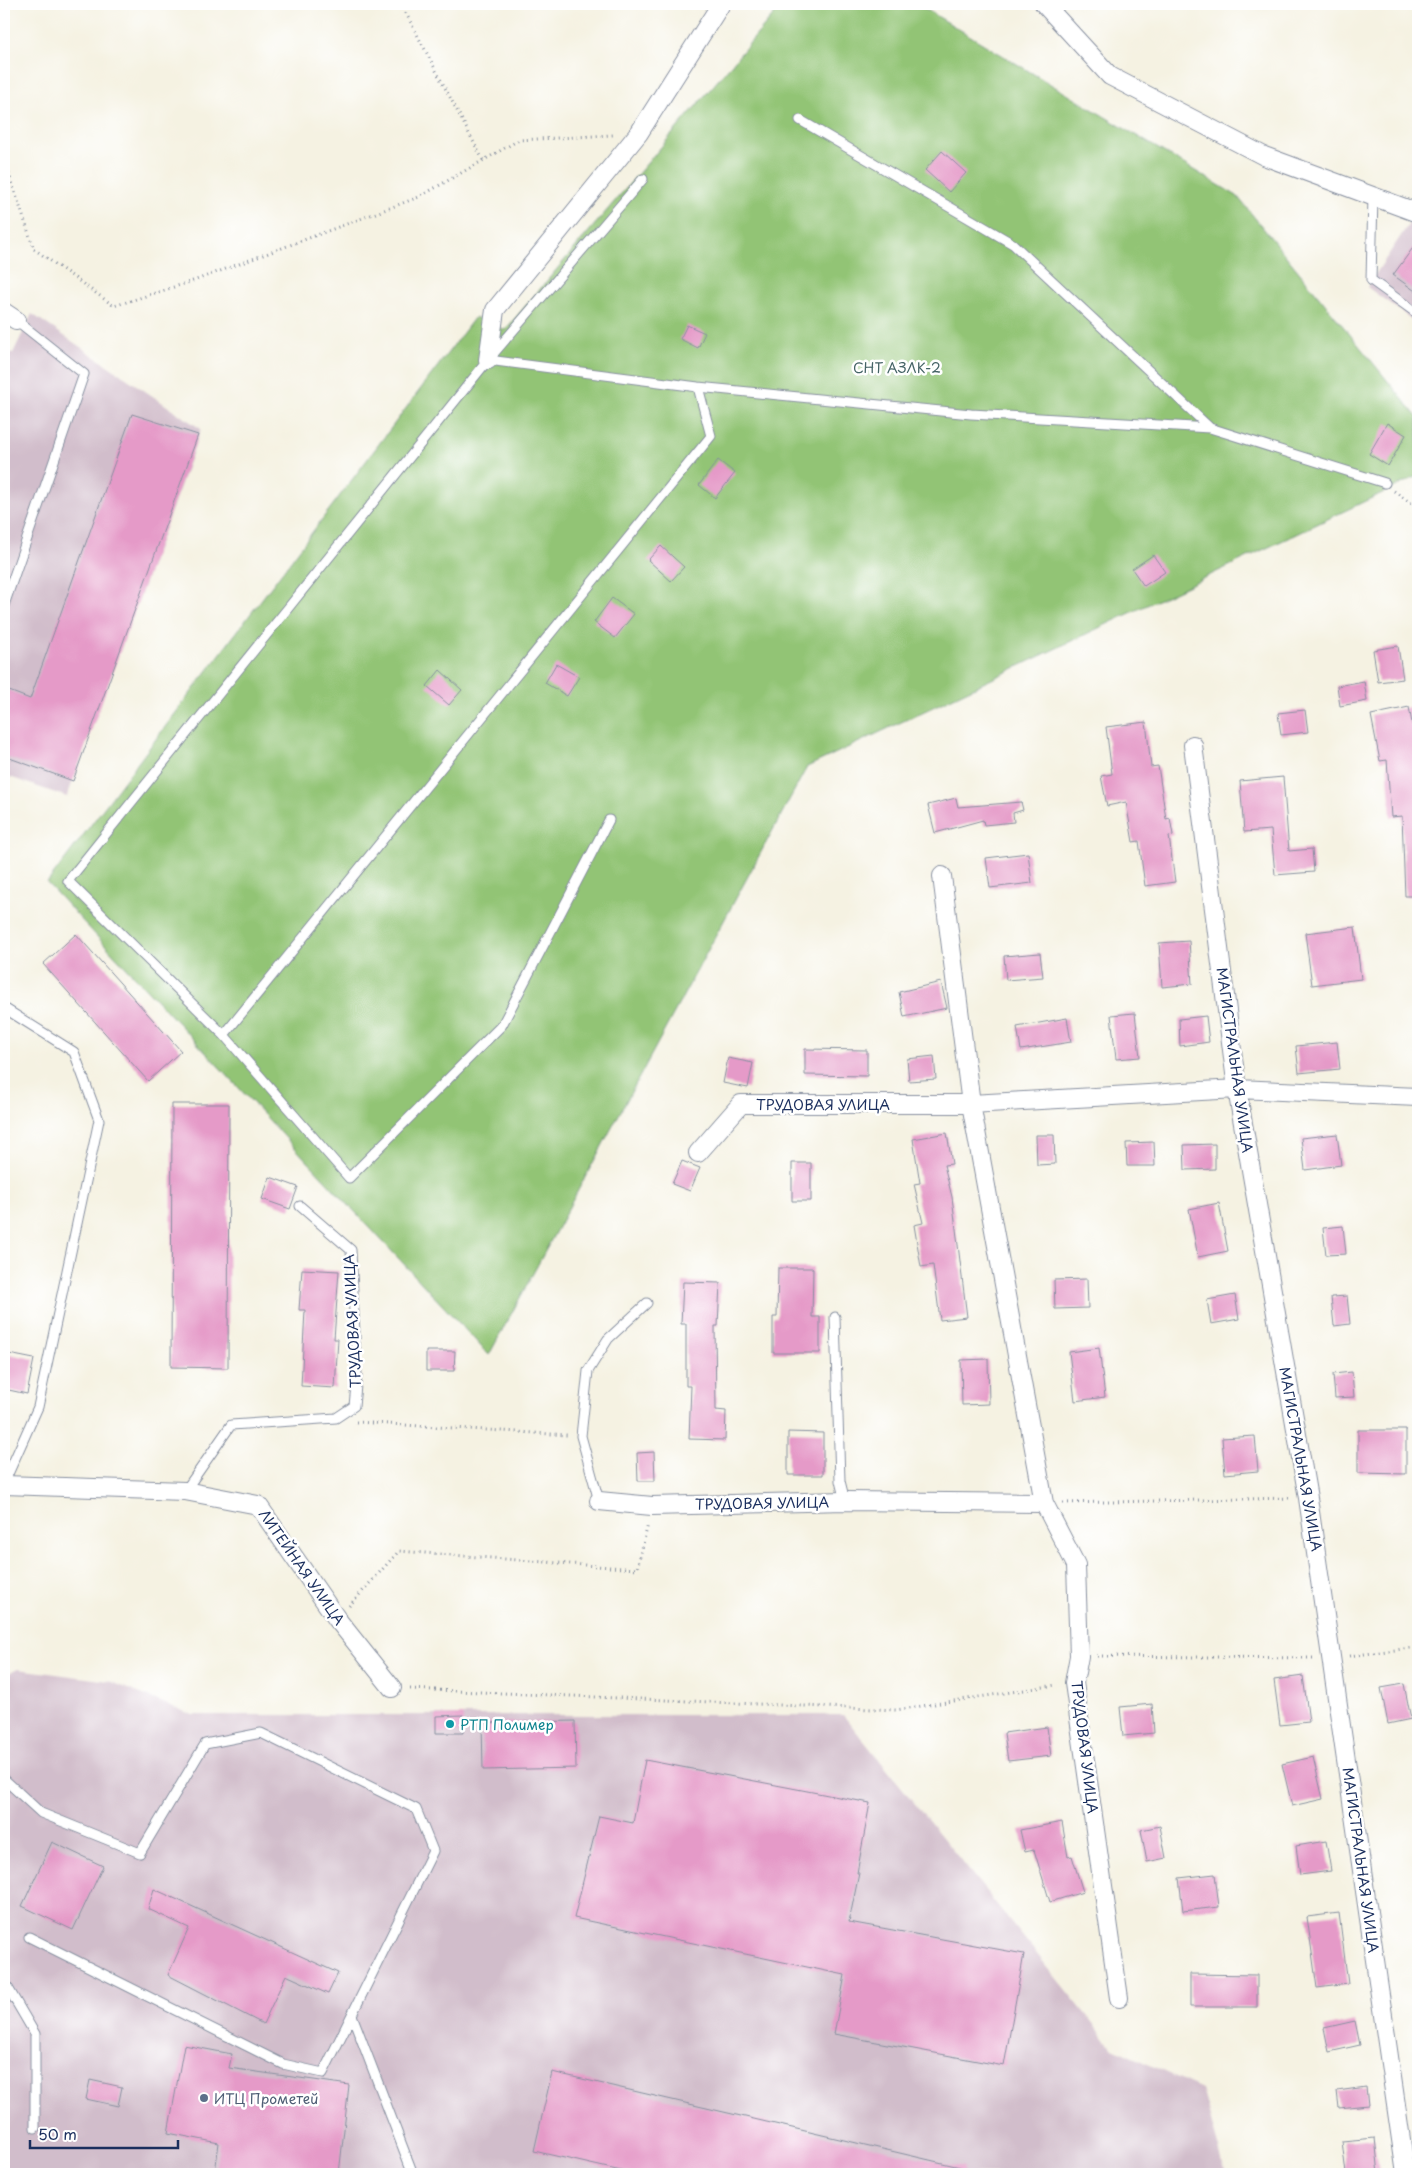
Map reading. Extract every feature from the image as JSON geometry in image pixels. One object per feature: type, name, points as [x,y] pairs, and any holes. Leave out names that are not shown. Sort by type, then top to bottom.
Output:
[{"type":"street","points":[[488,360],[495,310],[639,134],[721,4]]},
{"type":"street","points":[[1044,4],[1110,76],[1264,156],[1418,213]]},
{"type":"street","name":"МАГИСТРАЛЬНАЯ УЛИЦА","points":[[1193,745],[1237,1089],[1308,1498],[1333,1658],[1406,2174]]},
{"type":"street","name":"ТРУДОВАЯ УЛИЦА","points":[[942,876],[971,1104],[1044,1503],[1076,1565],[1079,1656],[1074,1682],[1119,1998]]},
{"type":"street","points":[[971,1104],[1237,1089],[1418,1097]]},
{"type":"street","name":"ТРУДОВАЯ УЛИЦА","points":[[698,1153],[741,1104],[971,1104]]},
{"type":"street","name":"ЛИТЕЙНАЯ УЛИЦА","points":[[4,1484],[185,1490],[258,1504],[337,1619],[392,1688]]},
{"type":"street","name":"ТРУДОВАЯ УЛИЦА","points":[[600,1502],[652,1506],[845,1501],[1044,1503]]},
{"type":"lane","points":[[800,120],[1013,244],[1210,428]]},
{"type":"lane","points":[[609,820],[502,1026],[349,1178],[224,1035],[68,881],[488,360],[643,179]]},
{"type":"lane","points":[[1373,196],[1371,280],[1418,314]]},
{"type":"lane","points":[[4,604],[84,374],[10,316]]},
{"type":"lane","points":[[488,360],[698,387],[971,414],[1210,428],[1385,484]]},
{"type":"lane","points":[[224,1035],[711,436],[698,387]]},
{"type":"lane","points":[[4,1008],[74,1052],[99,1120],[38,1408],[4,1484]]},
{"type":"lane","name":"ТРУДОВАЯ УЛИЦА","points":[[300,1206],[351,1250],[357,1375],[354,1406],[336,1418]]},
{"type":"lane","points":[[600,1502],[581,1436],[588,1372],[608,1339],[647,1303]]},
{"type":"lane","points":[[834,1316],[840,1481],[845,1501]]},
{"type":"lane","points":[[185,1490],[231,1425],[336,1418]]},
{"type":"lane","points":[[4,1779],[41,1813],[140,1854],[204,1744],[261,1734],[416,1808],[433,1851],[323,2073],[282,2064],[30,1937]]},
{"type":"lane","points":[[4,1981],[35,2034],[35,2128]]},
{"type":"lane","points":[[352,2015],[413,2174]]},
{"type":"path","points":[[401,4],[483,160]]},
{"type":"path","points":[[4,159],[34,249],[114,306],[196,280],[419,197],[519,140],[639,134]]},
{"type":"path","points":[[1385,484],[1418,508]]},
{"type":"path","points":[[336,1418],[372,1424],[581,1436]]},
{"type":"path","points":[[1044,1503],[1308,1498]]},
{"type":"path","points":[[337,1619],[399,1551],[637,1569],[652,1506]]},
{"type":"path","points":[[1079,1656],[1333,1658],[1418,1647]]},
{"type":"path","points":[[392,1688],[896,1710],[1074,1682]]},
{"type":"shaded area","points":[[1412,219],[1418,222],[1418,324],[1367,287]]},
{"type":"shaded area","points":[[32,314],[201,429],[67,797],[4,775],[4,351],[13,353]]},
{"type":"shaded area","points":[[18,1669],[109,1681],[193,1715],[843,1715],[1113,2048],[1202,2089],[1226,2174],[4,2174],[4,1676]]},
{"type":"green space","name":"СНТ АЗЛК-2","points":[[783,4],[917,4],[1237,196],[1418,418],[1418,476],[807,767],[489,1355],[47,883],[475,317],[505,330]]},
{"type":"building","points":[[942,151],[966,173],[949,192],[925,170]]},
{"type":"building","points":[[1418,241],[1418,293],[1393,275]]},
{"type":"building","points":[[687,325],[705,333],[698,348],[680,339]]},
{"type":"building","points":[[132,414],[198,435],[73,781],[4,756],[4,689],[30,699]]},
{"type":"building","points":[[1387,423],[1406,435],[1388,466],[1369,454]]},
{"type":"building","points":[[718,460],[735,473],[715,498],[699,485]]},
{"type":"building","points":[[661,546],[684,567],[671,581],[648,560]]},
{"type":"building","points":[[1153,555],[1165,572],[1144,586],[1132,569]]},
{"type":"building","points":[[612,598],[634,614],[615,638],[594,622]]},
{"type":"building","points":[[1398,646],[1403,679],[1378,682],[1373,650]]},
{"type":"building","points":[[556,664],[579,677],[567,696],[545,683]]},
{"type":"building","points":[[440,670],[462,690],[449,705],[427,686]]},
{"type":"building","points":[[1364,681],[1367,701],[1340,706],[1337,686]]},
{"type":"building","points":[[1409,707],[1418,755],[1418,896],[1405,896],[1402,816],[1391,817],[1387,760],[1380,761],[1371,715]]},
{"type":"building","points":[[1305,710],[1308,732],[1281,735],[1278,713]]},
{"type":"building","points":[[1146,722],[1151,767],[1158,766],[1166,819],[1170,818],[1173,835],[1169,836],[1175,882],[1145,886],[1139,841],[1133,842],[1126,802],[1107,806],[1101,776],[1112,774],[1106,727]]},
{"type":"building","points":[[1283,777],[1289,851],[1312,849],[1314,872],[1275,875],[1271,830],[1244,832],[1240,781]]},
{"type":"building","points":[[956,798],[958,807],[1021,802],[1023,810],[1013,813],[1014,822],[984,825],[983,820],[935,833],[928,805]]},
{"type":"building","points":[[1028,853],[1032,883],[990,888],[986,858]]},
{"type":"building","points":[[1355,927],[1361,979],[1312,985],[1305,933]]},
{"type":"building","points":[[76,934],[181,1051],[148,1081],[43,964]]},
{"type":"building","points":[[1189,941],[1192,984],[1162,987],[1159,943]]},
{"type":"building","points":[[1040,953],[1043,977],[1006,980],[1004,956]]},
{"type":"building","points":[[941,982],[947,1008],[904,1017],[899,992]]},
{"type":"building","points":[[1135,1013],[1140,1057],[1116,1059],[1111,1015]]},
{"type":"building","points":[[1206,1016],[1209,1042],[1180,1046],[1179,1019]]},
{"type":"building","points":[[1067,1018],[1071,1042],[1021,1050],[1017,1027]]},
{"type":"building","points":[[1337,1042],[1340,1069],[1299,1073],[1296,1046]]},
{"type":"building","points":[[805,1049],[867,1050],[867,1076],[805,1075]]},
{"type":"building","points":[[934,1056],[936,1079],[909,1081],[907,1059]]},
{"type":"building","points":[[728,1058],[753,1063],[748,1088],[723,1083]]},
{"type":"building","points":[[172,1104],[229,1104],[228,1368],[171,1367]]},
{"type":"building","points":[[947,1133],[952,1164],[944,1165],[952,1197],[967,1317],[940,1320],[933,1265],[921,1267],[914,1225],[923,1223],[914,1184],[920,1183],[913,1139]]},
{"type":"building","points":[[1337,1134],[1341,1165],[1305,1170],[1301,1138]]},
{"type":"building","points":[[1036,1135],[1054,1135],[1055,1164],[1037,1165]]},
{"type":"building","points":[[1154,1142],[1155,1166],[1127,1166],[1126,1143]]},
{"type":"building","points":[[1215,1144],[1215,1169],[1185,1170],[1184,1145]]},
{"type":"building","points":[[682,1161],[700,1168],[690,1191],[672,1184]]},
{"type":"building","points":[[792,1163],[811,1163],[811,1201],[792,1201]]},
{"type":"building","points":[[270,1177],[298,1187],[290,1209],[262,1199]]},
{"type":"building","points":[[1219,1203],[1228,1251],[1198,1257],[1189,1209]]},
{"type":"building","points":[[1343,1226],[1346,1254],[1326,1255],[1323,1228]]},
{"type":"building","points":[[778,1268],[813,1268],[812,1317],[820,1317],[820,1353],[773,1353],[773,1317],[777,1317]]},
{"type":"building","points":[[302,1269],[339,1271],[334,1339],[338,1339],[335,1388],[301,1386],[305,1310],[299,1310]]},
{"type":"building","points":[[1087,1279],[1088,1308],[1055,1309],[1054,1280]]},
{"type":"building","points":[[683,1282],[720,1283],[718,1326],[715,1326],[716,1410],[726,1411],[725,1440],[689,1439],[691,1386],[686,1386],[686,1324],[681,1324]]},
{"type":"building","points":[[1235,1295],[1239,1319],[1211,1324],[1207,1300]]},
{"type":"building","points":[[1347,1296],[1350,1324],[1334,1326],[1331,1297]]},
{"type":"building","points":[[1099,1348],[1105,1397],[1075,1401],[1069,1352]]},
{"type":"building","points":[[426,1351],[455,1351],[454,1371],[426,1371]]},
{"type":"building","points":[[4,1353],[34,1359],[27,1394],[4,1389]]},
{"type":"building","points":[[988,1359],[989,1404],[962,1405],[961,1360]]},
{"type":"building","points":[[1352,1372],[1354,1397],[1335,1398],[1333,1374]]},
{"type":"building","points":[[1358,1430],[1406,1430],[1406,1474],[1358,1473]]},
{"type":"building","points":[[788,1432],[823,1433],[823,1475],[788,1475]]},
{"type":"building","points":[[1255,1436],[1258,1471],[1225,1474],[1222,1438]]},
{"type":"building","points":[[654,1452],[655,1481],[638,1481],[637,1453]]},
{"type":"building","points":[[1303,1676],[1309,1722],[1280,1725],[1274,1680]]},
{"type":"building","points":[[1404,1684],[1411,1719],[1388,1724],[1381,1688]]},
{"type":"building","points":[[1152,1704],[1154,1733],[1123,1736],[1120,1707]]},
{"type":"building","name":"РТП Полимер","points":[[463,1715],[463,1733],[436,1733],[436,1716]]},
{"type":"building","points":[[575,1721],[576,1768],[483,1770],[482,1723]]},
{"type":"building","points":[[1047,1727],[1051,1756],[1008,1761],[1004,1733]]},
{"type":"building","points":[[1313,1757],[1323,1799],[1292,1806],[1282,1764]]},
{"type":"building","points":[[645,1760],[870,1803],[849,1922],[1024,1954],[1004,2066],[834,2034],[845,1975],[574,1918],[599,1816],[633,1823]]},
{"type":"building","points":[[1062,1822],[1068,1857],[1072,1856],[1083,1892],[1050,1902],[1034,1850],[1025,1852],[1020,1830]]},
{"type":"building","points":[[1160,1826],[1166,1858],[1147,1862],[1141,1830]]},
{"type":"building","points":[[1326,1841],[1331,1871],[1300,1875],[1296,1846]]},
{"type":"building","points":[[52,1842],[103,1866],[73,1930],[22,1906]]},
{"type":"building","points":[[1215,1874],[1219,1907],[1183,1911],[1179,1878]]},
{"type":"building","points":[[154,1889],[338,1973],[328,1994],[286,1975],[263,2024],[168,1975],[189,1928],[148,1909]]},
{"type":"building","points":[[1339,1913],[1348,1984],[1317,1988],[1307,1917]]},
{"type":"building","points":[[1190,1974],[1257,1975],[1257,2007],[1190,2007]]},
{"type":"building","points":[[1355,2021],[1360,2045],[1329,2052],[1324,2028]]},
{"type":"building","points":[[184,2045],[232,2054],[229,2068],[349,2085],[339,2174],[232,2174],[215,2172],[219,2143],[168,2133]]},
{"type":"building","points":[[552,2072],[964,2168],[963,2174],[634,2174],[534,2151]]},
{"type":"building","points":[[90,2080],[122,2087],[118,2106],[86,2099]]},
{"type":"building","points":[[1366,2087],[1368,2105],[1339,2108],[1337,2091]]},
{"type":"building","points":[[1375,2138],[1379,2174],[1346,2174],[1342,2141]]},
{"type":"place","name":"РТП Полимер","points":[[450,1724]]},
{"type":"place","name":"ИТЦ Прометей","points":[[204,2098]]}]
